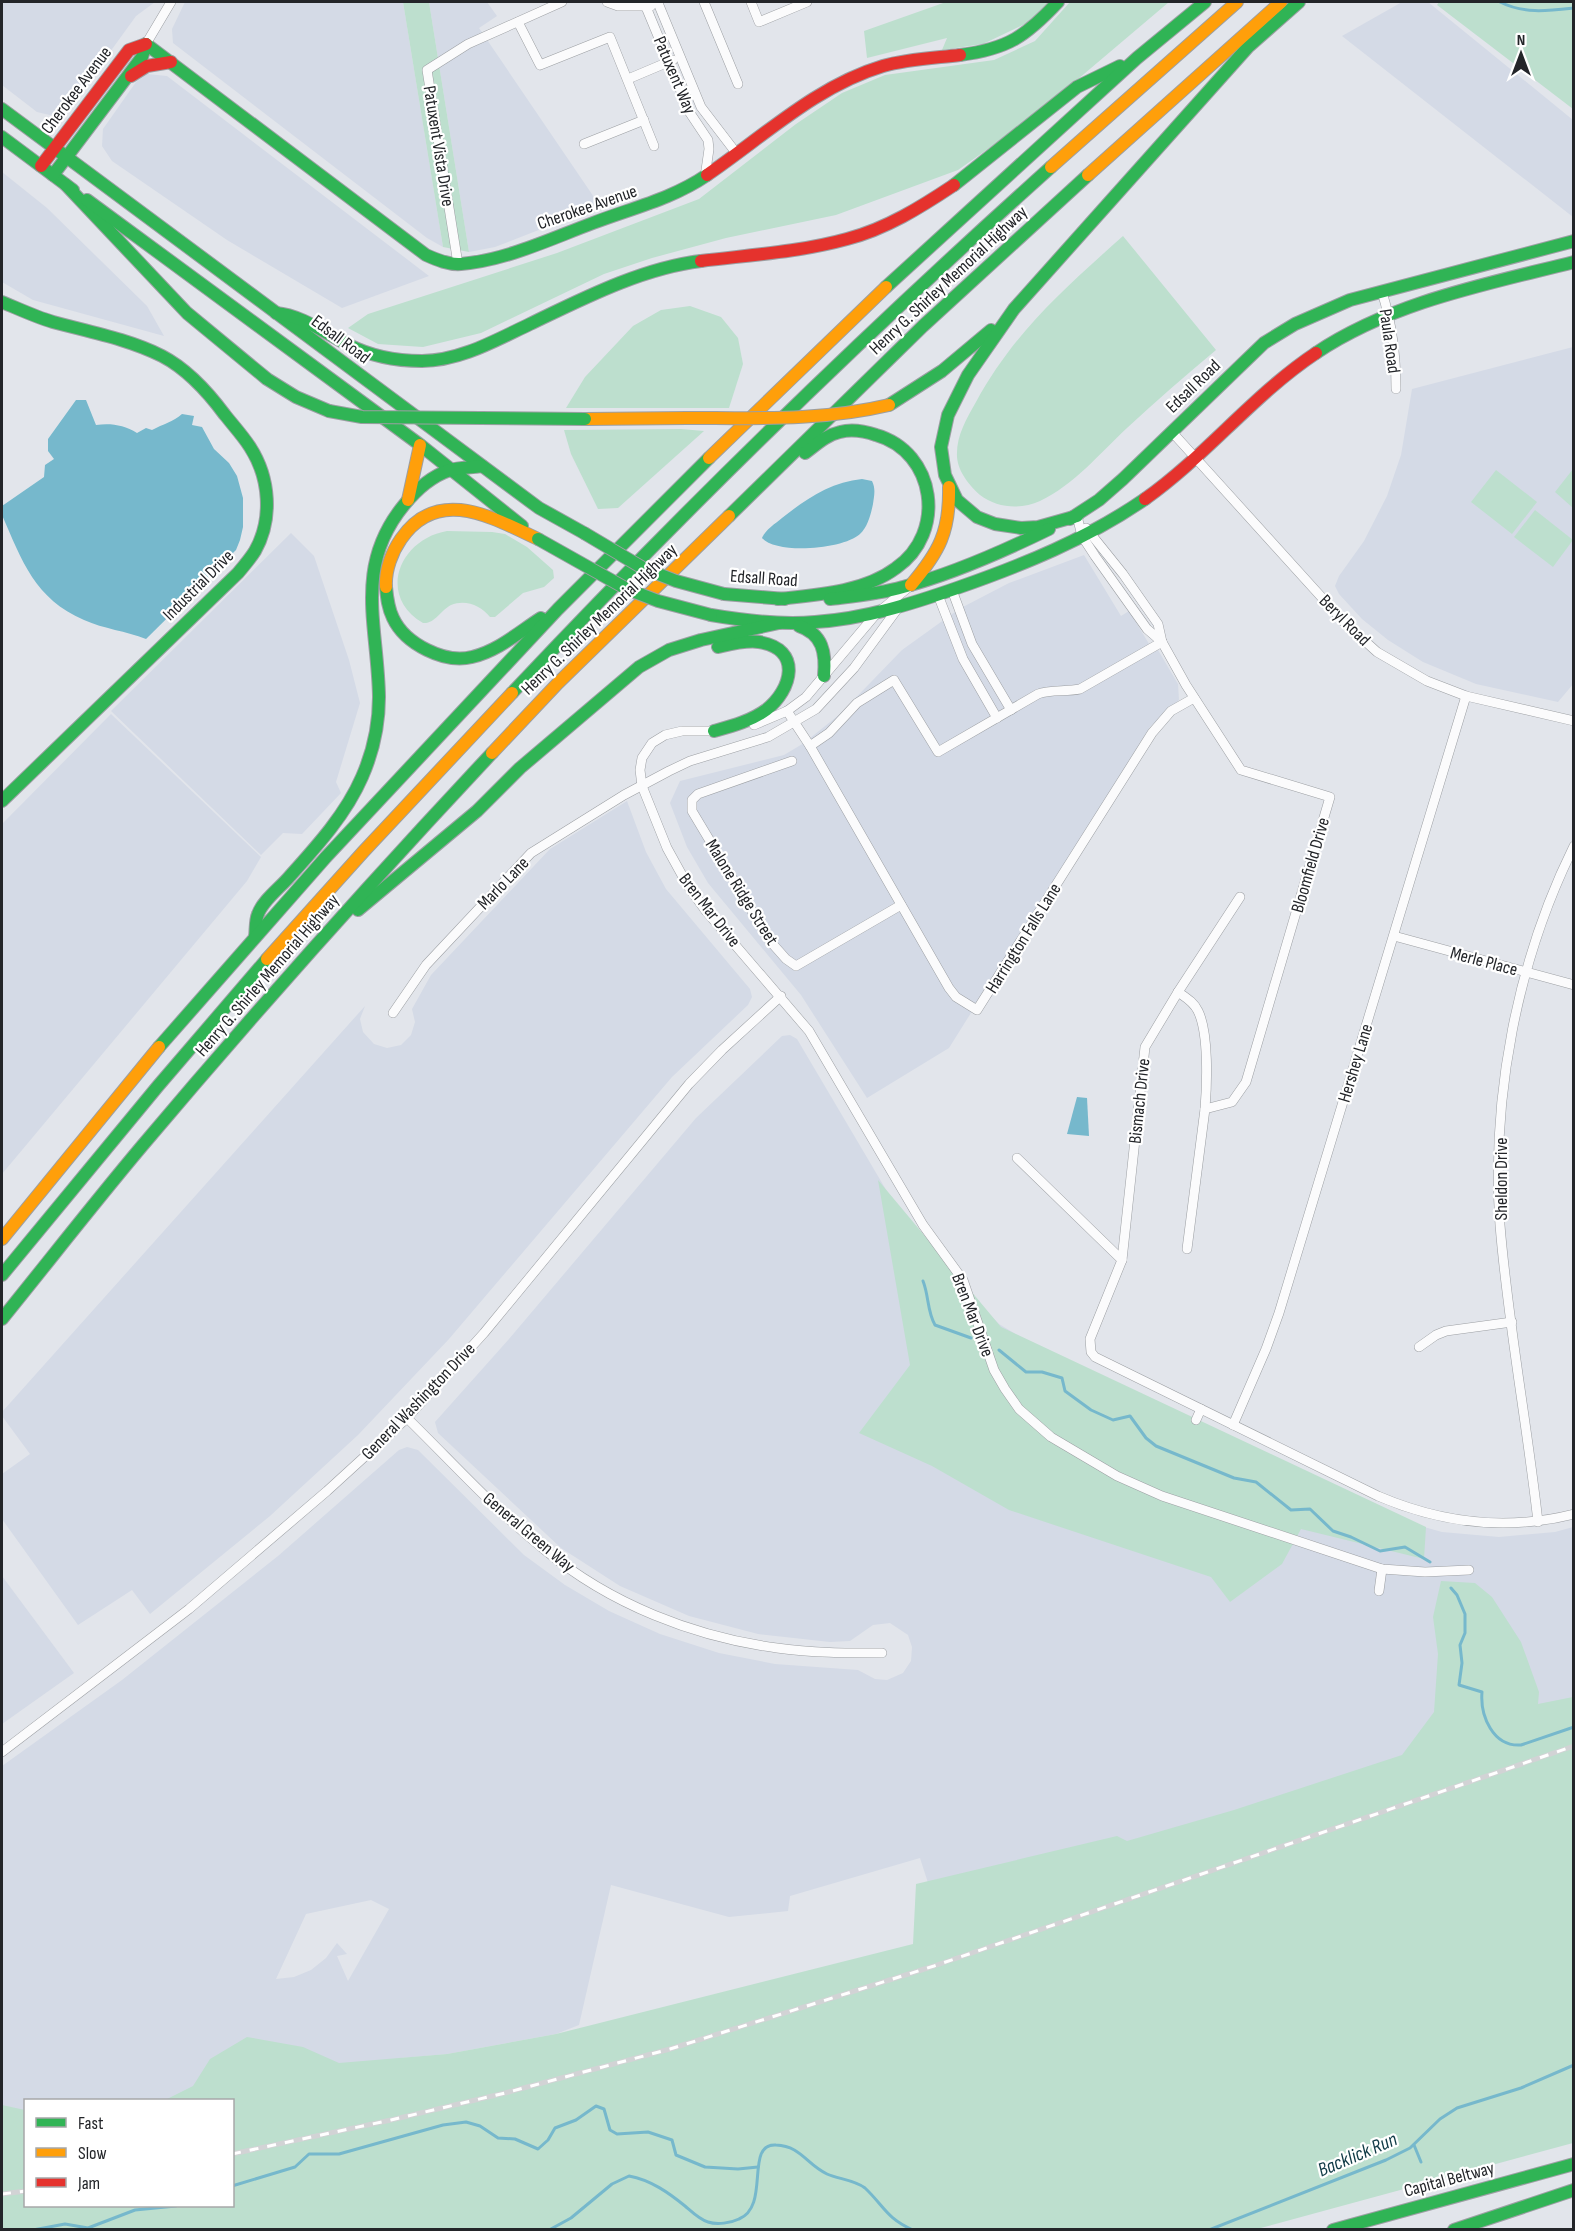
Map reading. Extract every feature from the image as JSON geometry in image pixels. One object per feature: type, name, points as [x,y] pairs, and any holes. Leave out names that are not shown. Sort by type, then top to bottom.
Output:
[{"type":"main road","name":"Cherokee Avenue","points":[[146,44],[426,255],[458,264],[485,261],[657,202],[705,177],[804,105],[857,75],[898,62],[966,56],[996,49],[1030,30],[1058,2]]},
{"type":"main road","name":"Henry G. Shirley Memorial Highway","points":[[2,1239],[146,1062],[326,857],[558,609],[748,418],[861,309],[1137,58],[1205,2]]},
{"type":"main road","points":[[2,1275],[123,1127],[321,899],[518,686],[660,539],[806,394],[907,298],[1098,123],[1237,2]]},
{"type":"main road","name":"Henry G. Shirley Memorial Highway","points":[[2,1319],[141,1148],[324,936],[443,804],[558,683],[940,311],[1281,2]]},
{"type":"main road","points":[[66,185],[187,313],[267,379],[296,397],[329,411],[362,417],[585,418],[824,417],[860,413],[889,405],[947,370],[1014,309],[1248,46],[1299,2]]},
{"type":"main road","name":"Cherokee Avenue","points":[[53,175],[142,57],[146,44]]},
{"type":"main road","name":"Cherokee Avenue","points":[[41,166],[129,50],[146,44]]},
{"type":"main road","points":[[276,313],[288,314],[350,346],[388,359],[424,361],[461,354],[488,345],[587,297],[657,271],[694,262],[813,247],[849,239],[883,226],[912,212],[954,185],[1077,87],[1137,58]]},
{"type":"main road","points":[[121,85],[147,66],[171,62]]},
{"type":"main road","name":"Edsall Road","points":[[2,109],[539,508],[643,568],[676,581],[724,594],[778,599],[862,596],[911,585],[1016,545],[1077,516],[1123,479],[1264,343],[1286,327],[1324,309],[1574,241]]},
{"type":"main road","points":[[2,137],[420,445],[538,539]]},
{"type":"main road","points":[[558,609],[502,645],[469,659],[438,656],[412,640],[393,619],[386,592],[389,560],[403,535],[419,521],[437,511],[455,509],[484,514],[538,539],[596,574],[628,590],[711,615],[753,622],[784,623],[842,620],[876,614],[938,595],[1043,556],[1086,534],[1148,497],[1194,458],[1265,390],[1296,365],[1353,331],[1389,315],[1471,289],[1574,262]]},
{"type":"main road","name":"Industrial Drive","points":[[2,302],[50,321],[138,345],[177,364],[218,404],[250,447],[265,481],[268,508],[260,542],[238,573],[2,801]]},
{"type":"main road","points":[[1014,309],[969,375],[948,415],[941,447],[948,482],[957,500],[977,517],[995,524],[1021,528],[1038,527],[1077,516]]},
{"type":"main road","points":[[733,513],[819,441],[836,432],[853,430],[886,437],[902,447],[920,468],[928,489],[931,511],[924,537],[905,562],[874,580],[813,595],[778,599]]},
{"type":"main road","points":[[408,501],[420,445]]},
{"type":"main road","points":[[255,938],[258,912],[323,838],[362,778],[371,756],[380,696],[372,619],[372,573],[378,550],[390,524],[417,490],[450,470],[482,466]]},
{"type":"main road","points":[[898,608],[911,585],[940,548],[948,530],[950,506],[948,482]]},
{"type":"main road","points":[[324,936],[386,888],[436,843],[477,811],[520,768],[605,694],[639,667],[669,650],[700,640],[784,623],[811,631],[823,645],[826,662],[824,676]]},
{"type":"main road","points":[[605,694],[642,672],[676,656],[719,646],[756,641],[774,645],[782,651],[790,671],[788,685],[783,693],[766,710],[750,719],[714,731]]},
{"type":"main road","name":"Capital Beltway","points":[[1333,2229],[1574,2164]]},
{"type":"main road","points":[[1454,2229],[1574,2191]]},
{"type":"main road","points":[[1467,2229],[1574,2191]]},
{"type":"street","points":[[146,44],[171,2]]},
{"type":"street","name":"Patuxent Vista Drive","points":[[458,264],[427,70],[463,46],[562,2]]},
{"type":"street","points":[[607,2],[618,6],[646,7],[658,2]]},
{"type":"street","name":"Patuxent Way","points":[[658,2],[701,107],[737,154]]},
{"type":"street","points":[[704,2],[738,84]]},
{"type":"street","points":[[751,2],[759,22],[807,2]]},
{"type":"street","name":"Patuxent Way","points":[[646,7],[690,113],[708,140],[705,177]]},
{"type":"street","points":[[518,22],[540,65],[610,37],[654,146]]},
{"type":"street","points":[[628,79],[679,58]]},
{"type":"street","points":[[584,144],[644,120]]},
{"type":"street","name":"Paula Road","points":[[1382,292],[1389,315],[1394,347],[1396,389]]},
{"type":"street","name":"Beryl Road","points":[[1172,432],[1344,621],[1377,652],[1427,681],[1466,696],[1574,721]]},
{"type":"street","name":"Bloomfield Drive","points":[[1077,516],[1086,534],[1147,629],[1162,642],[1194,698],[1241,770],[1330,797],[1246,1082],[1232,1102],[1205,1109]]},
{"type":"street","name":"Bren Mar Drive","points":[[911,585],[876,614],[806,697],[787,711],[748,727],[714,731],[682,731],[658,738],[647,750],[640,764],[642,786],[667,848],[688,886],[706,911],[809,1031],[923,1225],[963,1280],[994,1370],[1011,1399],[1035,1425],[1108,1471],[1147,1490],[1382,1569],[1425,1572],[1468,1570]]},
{"type":"street","points":[[952,590],[968,636],[1011,710]]},
{"type":"street","points":[[938,595],[963,659],[997,718]]},
{"type":"street","points":[[642,786],[690,761],[768,736],[795,723],[816,709],[854,668],[898,608]]},
{"type":"street","points":[[810,746],[829,734],[857,703],[894,680],[938,752],[1044,692],[1066,692],[1080,689],[1162,642]]},
{"type":"street","name":"Hershey Lane","points":[[1233,1425],[1279,1313],[1466,696]]},
{"type":"street","name":"Harrington Falls Lane","points":[[787,711],[810,746],[949,988],[956,996],[977,1010],[1152,733],[1171,711],[1194,698]]},
{"type":"street","name":"Malone Ridge Street","points":[[792,761],[698,794],[692,800],[692,811],[770,941],[786,959],[796,966],[901,905]]},
{"type":"street","name":"Marlo Lane","points":[[393,1013],[426,965],[523,861],[543,845],[642,786]]},
{"type":"street","name":"Sheldon Drive","points":[[1538,1522],[1500,1223],[1499,1143],[1508,1055],[1525,972],[1558,880],[1574,846]]},
{"type":"street","name":"Bismach Drive","points":[[1201,1409],[1095,1357],[1091,1352],[1090,1340],[1122,1260],[1145,1047],[1240,897]]},
{"type":"street","name":"Merle Place","points":[[1394,936],[1574,985]]},
{"type":"street","points":[[1178,992],[1198,1009],[1208,1077],[1187,1249]]},
{"type":"street","name":"General Washington Drive","points":[[2,1752],[189,1609],[327,1491],[407,1418],[484,1333],[689,1084],[781,996]]},
{"type":"street","points":[[1017,1158],[1122,1260]]},
{"type":"street","points":[[1419,1347],[1446,1331],[1512,1322]]},
{"type":"street","points":[[1196,1420],[1201,1409],[1378,1496],[1414,1510],[1450,1519],[1494,1524],[1538,1522],[1574,1514]]},
{"type":"street","name":"General Green Way","points":[[407,1418],[512,1523],[546,1551],[589,1581],[635,1606],[693,1629],[754,1645],[806,1651],[882,1653]]},
{"type":"street","points":[[1379,1591],[1382,1569]]},
{"type":"shaded area","points":[[2,2],[155,2],[136,16],[68,110],[54,116],[37,112],[2,85]]},
{"type":"shaded area","points":[[185,2],[403,2],[443,247],[427,238],[173,43],[172,29]]},
{"type":"shaded area","points":[[429,2],[487,2],[497,16],[479,28],[600,206],[495,247],[469,252]]},
{"type":"shaded area","points":[[1402,2],[1428,2],[1573,120],[1573,217],[1342,36]]},
{"type":"shaded area","points":[[147,74],[167,76],[429,276],[342,308],[227,240],[112,161],[102,146],[103,129],[136,82]]},
{"type":"shaded area","points":[[2,172],[47,208],[147,306],[164,336],[33,300],[2,282]]},
{"type":"shaded area","points":[[1573,347],[1574,683],[1558,702],[1476,684],[1423,662],[1388,640],[1362,619],[1339,594],[1335,586],[1339,576],[1364,541],[1387,496],[1401,455],[1412,389]]},
{"type":"shaded area","points":[[291,533],[314,556],[349,660],[360,703],[336,782],[341,793],[302,834],[283,833],[261,855],[111,711]]},
{"type":"shaded area","points":[[1084,555],[1121,616],[1129,611],[1154,652],[1158,650],[1178,684],[1179,700],[1150,727],[949,1048],[867,1098],[801,995],[708,883],[687,847],[670,803],[680,781],[784,755],[804,743],[840,714],[902,650],[959,609],[1009,583]]},
{"type":"shaded area","points":[[111,714],[261,857],[247,881],[2,1174],[2,824]]},
{"type":"shaded area","points":[[627,801],[646,852],[666,889],[750,989],[752,997],[748,1005],[672,1077],[449,1339],[358,1435],[270,1516],[150,1614],[132,1590],[78,1625],[2,1519],[2,1474],[30,1454],[2,1416],[2,1412],[365,1006],[360,1019],[363,1032],[374,1044],[387,1048],[401,1045],[411,1035],[415,1022],[412,1009],[431,975],[550,849]]},
{"type":"shaded area","points":[[790,1035],[797,1039],[911,1232],[999,1324],[1039,1348],[1392,1518],[1442,1532],[1499,1537],[1555,1532],[1573,1527],[1573,1701],[939,1917],[920,1858],[790,1896],[788,1911],[729,1917],[611,1885],[579,2025],[556,2034],[447,2054],[401,2058],[234,2100],[24,2099],[24,2147],[2,2150],[2,1766],[122,1680],[278,1556],[399,1450],[407,1447],[418,1450],[524,1555],[565,1585],[609,1611],[660,1634],[719,1653],[775,1664],[858,1670],[875,1679],[887,1680],[903,1673],[911,1661],[912,1647],[908,1635],[890,1623],[873,1625],[850,1641],[830,1642],[758,1634],[689,1616],[620,1586],[561,1548],[438,1433],[435,1422],[509,1339],[696,1118],[782,1036]],"holes":[[[371,1900],[389,1909],[348,1981],[337,1956],[347,1954],[337,1943],[326,1958],[311,1970],[294,1977],[276,1979],[306,1914]]]},
{"type":"shaded area","points":[[2,1576],[74,1673],[2,1724]]},
{"type":"green space","points":[[403,2],[429,2],[469,252],[443,247]]},
{"type":"green space","points":[[946,2],[1050,2],[1025,24],[983,44],[942,50],[947,38],[867,58],[864,31]]},
{"type":"green space","points":[[1070,2],[1169,2],[1032,118],[958,170],[836,215],[726,238],[604,274],[481,333],[423,347],[378,344],[348,328],[368,314],[557,253],[699,199],[796,124],[842,93],[885,75],[994,60],[1035,41]]},
{"type":"green space","points":[[1439,2],[1573,2],[1573,109],[1437,5]]},
{"type":"green space","points":[[1123,236],[1216,350],[1064,486],[1040,501],[1025,506],[994,503],[980,495],[962,473],[958,463],[957,449],[962,428],[991,377],[1024,332],[1061,293]]},
{"type":"green space","points":[[690,306],[721,317],[738,338],[743,364],[729,408],[566,408],[585,377],[633,326],[661,310]]},
{"type":"green space","points":[[681,429],[704,431],[618,508],[598,509],[571,454],[564,430]]},
{"type":"green space","points":[[1573,469],[1573,508],[1555,492]]},
{"type":"green space","points":[[1496,470],[1537,502],[1512,534],[1471,502]]},
{"type":"green space","points":[[1535,510],[1573,540],[1553,567],[1514,537]]},
{"type":"green space","points":[[447,531],[505,534],[527,547],[553,570],[554,578],[544,587],[523,593],[495,617],[490,617],[468,603],[457,603],[447,607],[431,621],[423,623],[409,611],[400,598],[398,584],[400,570],[406,556],[417,545],[431,536]]},
{"type":"green space","points":[[878,1180],[1001,1327],[1426,1527],[1424,1559],[1301,1529],[1282,1564],[1230,1602],[1211,1577],[1009,1510],[932,1466],[859,1433],[910,1365]]},
{"type":"green space","points":[[1441,1581],[1475,1583],[1492,1597],[1521,1642],[1539,1692],[1538,1704],[1573,1697],[1573,2143],[1257,2229],[2,2229],[2,2105],[24,2110],[24,2207],[234,2207],[234,2099],[167,2099],[193,2086],[210,2059],[247,2037],[303,2047],[339,2063],[447,2054],[556,2034],[913,1944],[916,1884],[1117,1836],[1127,1841],[1234,1810],[1402,1755],[1434,1712],[1438,1654],[1433,1617]]},
{"type":"water","points":[[76,400],[86,400],[96,425],[117,425],[137,433],[146,428],[152,430],[182,414],[194,416],[192,425],[202,427],[214,449],[229,463],[237,476],[243,498],[243,527],[236,550],[146,639],[84,620],[53,601],[32,577],[2,515],[2,506],[44,477],[45,465],[54,459],[48,451],[48,439]]},
{"type":"water","points":[[862,479],[872,481],[873,504],[865,528],[852,539],[826,546],[795,548],[781,547],[762,538],[771,527],[810,498],[829,488]]},
{"type":"water","points":[[1077,1097],[1087,1098],[1089,1136],[1067,1134]]},
{"type":"waterway","points":[[1500,2],[1527,10],[1574,8]]},
{"type":"waterway","points":[[923,1281],[935,1325],[971,1338]]},
{"type":"waterway","points":[[999,1350],[1026,1372],[1042,1372],[1062,1378],[1065,1391],[1091,1410],[1113,1420],[1130,1416],[1146,1438],[1156,1446],[1234,1478],[1256,1482],[1291,1510],[1310,1509],[1333,1531],[1380,1551],[1405,1547],[1430,1562]]},
{"type":"waterway","points":[[1451,1588],[1457,1595],[1465,1614],[1465,1633],[1460,1645],[1462,1663],[1459,1685],[1482,1692],[1483,1711],[1490,1728],[1496,1735],[1503,1741],[1521,1745],[1574,1727]]},
{"type":"waterway","name":"Backlick Run","points":[[1209,2230],[1386,2160],[1410,2148],[1440,2119],[1457,2108],[1521,2088],[1574,2065]]},
{"type":"waterway","points":[[234,2185],[295,2167],[309,2154],[339,2154],[443,2125],[466,2122],[480,2126],[498,2138],[515,2139],[538,2149],[548,2140],[555,2128],[576,2120],[596,2106],[604,2109],[610,2130],[617,2134],[648,2132],[672,2140],[676,2155],[705,2167],[738,2169],[758,2167]]},
{"type":"waterway","name":"Backlick Run","points":[[549,2230],[571,2218],[612,2184],[629,2176],[659,2188],[705,2221],[720,2223],[739,2219],[748,2212],[754,2202],[761,2154],[767,2147],[776,2145],[798,2152],[827,2174],[861,2185],[891,2216],[913,2230]]},
{"type":"waterway","points":[[1414,2145],[1421,2162]]},
{"type":"waterway","points":[[33,2230],[65,2224],[88,2228],[135,2210],[166,2207]]},
{"type":"railway","points":[[234,2154],[505,2093],[670,2049],[934,1966],[1574,1746]]},
{"type":"railway","points":[[2,2194],[24,2191]]},
{"type":"traffic: fast","points":[[960,55],[1004,45],[1026,32],[1058,2]]},
{"type":"traffic: fast","points":[[886,287],[1137,58],[1205,2]]},
{"type":"traffic: fast","points":[[1077,516],[1038,527],[1021,528],[995,524],[977,517],[957,500],[945,475],[941,447],[948,415],[968,375],[1014,309],[1248,47],[1299,2]]},
{"type":"traffic: fast","points":[[146,44],[426,255],[448,263],[478,262],[528,248],[666,197],[707,175]]},
{"type":"traffic: fast","points":[[53,175],[142,57],[146,44]]},
{"type":"traffic: fast","points":[[954,185],[1077,87],[1120,66]]},
{"type":"traffic: fast","points":[[2,109],[539,508],[584,533]]},
{"type":"traffic: fast","points":[[2,137],[73,190]]},
{"type":"traffic: fast","points":[[512,693],[776,424],[912,294],[1051,167]]},
{"type":"traffic: fast","points":[[729,516],[923,326],[1088,175]]},
{"type":"traffic: fast","points":[[66,185],[187,313],[267,379],[296,397],[329,411]]},
{"type":"traffic: fast","points":[[87,200],[419,444],[522,526]]},
{"type":"traffic: fast","points":[[1070,519],[1099,500],[1123,479],[1264,343],[1295,324],[1350,300],[1574,241]]},
{"type":"traffic: fast","points":[[276,313],[295,317],[374,355],[403,360],[436,360],[464,354],[635,277],[701,261]]},
{"type":"traffic: fast","points":[[1316,353],[1345,335],[1408,308],[1474,287],[1574,262]]},
{"type":"traffic: fast","points":[[2,302],[47,320],[136,345],[180,367],[212,398],[250,447],[262,472],[267,499],[265,526],[261,539],[238,573],[2,801]]},
{"type":"traffic: fast","points":[[889,405],[942,371],[991,330]]},
{"type":"traffic: fast","points":[[329,411],[362,417],[585,419]]},
{"type":"traffic: fast","points":[[778,599],[840,591],[883,576],[896,568],[912,553],[923,535],[928,515],[928,495],[922,475],[912,458],[896,444],[876,435],[849,431],[830,435],[805,453]]},
{"type":"traffic: fast","points":[[159,1047],[326,857],[558,609],[709,458]]},
{"type":"traffic: fast","points":[[255,937],[256,920],[260,909],[339,817],[355,791],[369,758],[377,728],[379,707],[373,621],[373,574],[378,551],[388,528],[409,499],[431,480],[450,470],[482,466]]},
{"type":"traffic: fast","points":[[711,615],[763,622],[802,623],[851,618],[887,610],[957,588],[1030,560],[1100,527],[1145,499]]},
{"type":"traffic: fast","points":[[830,599],[885,591],[922,582],[977,562],[1049,529]]},
{"type":"traffic: fast","points":[[584,533],[643,568],[676,581],[724,594]]},
{"type":"traffic: fast","points":[[538,539],[627,589],[658,601],[711,615]]},
{"type":"traffic: fast","points":[[386,587],[393,618],[407,636],[427,650],[450,658],[482,654],[541,618]]},
{"type":"traffic: fast","points":[[724,594],[785,599]]},
{"type":"traffic: fast","points":[[358,910],[477,811],[520,768],[639,667],[669,650],[701,640],[779,623]]},
{"type":"traffic: fast","points":[[799,626],[818,639],[823,652],[824,676]]},
{"type":"traffic: fast","points":[[714,731],[748,720],[766,710],[782,692],[789,671],[782,653],[773,646],[749,642],[718,647]]},
{"type":"traffic: fast","points":[[2,1319],[124,1167],[227,1046],[358,898],[492,753]]},
{"type":"traffic: fast","points":[[2,1275],[158,1086],[267,959]]},
{"type":"traffic: fast","points":[[1333,2230],[1574,2164]]},
{"type":"traffic: fast","points":[[1454,2230],[1574,2190]]},
{"type":"traffic: slow","points":[[1051,167],[1237,2]]},
{"type":"traffic: slow","points":[[1088,175],[1281,2]]},
{"type":"traffic: slow","points":[[709,458],[886,287]]},
{"type":"traffic: slow","points":[[687,418],[814,416],[889,405]]},
{"type":"traffic: slow","points":[[585,419],[687,418]]},
{"type":"traffic: slow","points":[[408,500],[420,445]]},
{"type":"traffic: slow","points":[[911,585],[929,562],[941,540],[947,517],[949,487]]},
{"type":"traffic: slow","points":[[386,587],[392,555],[401,539],[416,523],[432,513],[449,510],[466,511],[485,516],[538,539]]},
{"type":"traffic: slow","points":[[492,753],[558,683],[729,516]]},
{"type":"traffic: slow","points":[[267,959],[364,851],[512,693]]},
{"type":"traffic: slow","points":[[2,1239],[159,1047]]},
{"type":"traffic: jam","points":[[41,166],[129,50],[146,44]]},
{"type":"traffic: jam","points":[[707,175],[813,99],[858,75],[902,62],[960,55]]},
{"type":"traffic: jam","points":[[131,76],[147,66],[171,62]]},
{"type":"traffic: jam","points":[[701,261],[793,250],[861,235],[903,216],[954,185]]},
{"type":"traffic: jam","points":[[1145,499],[1189,464],[1271,387],[1316,353]]}]
